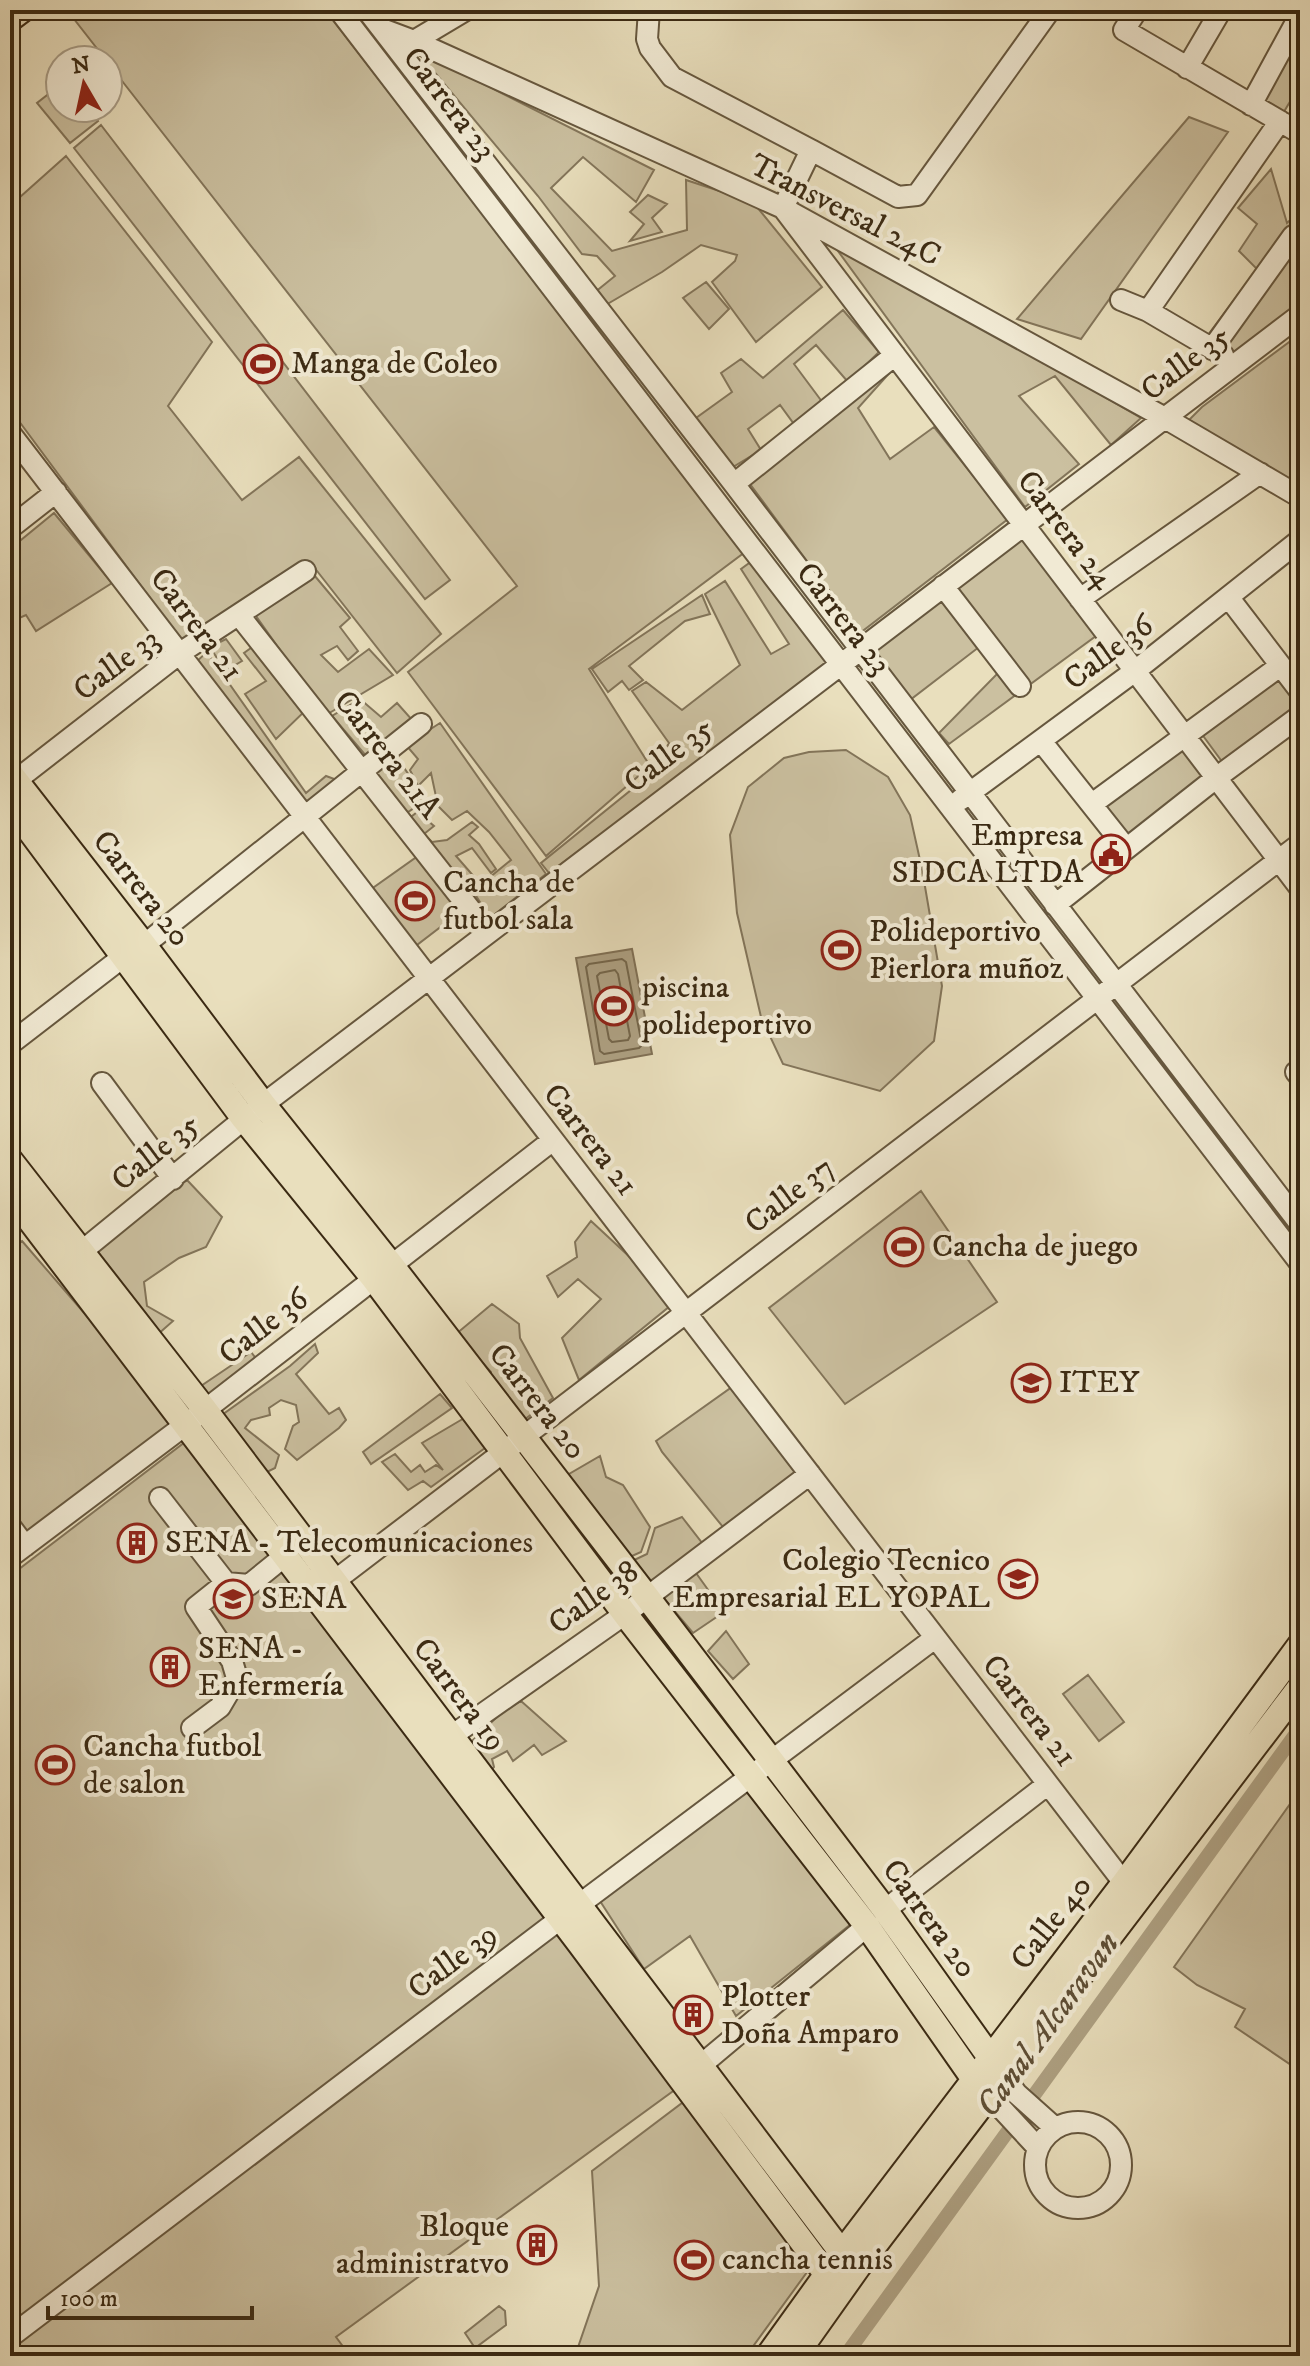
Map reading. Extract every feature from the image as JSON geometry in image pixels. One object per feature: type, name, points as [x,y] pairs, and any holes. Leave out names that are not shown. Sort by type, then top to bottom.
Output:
[{"type":"main road","points":[[10,19],[22,10]]},
{"type":"main road","name":"Carrera 20","points":[[11,786],[254,1111],[383,1272],[524,1437],[647,1597],[867,1926],[997,2090]]},
{"type":"main road","name":"Carrera 19","points":[[10,1160],[81,1252],[196,1417],[286,1555],[325,1588],[450,1737],[568,1912],[700,2066],[850,2260]]},
{"type":"main road","name":"Carrera 19","points":[[10,1194],[196,1417],[568,1912],[835,2281]]},
{"type":"main road","name":"Carrera 20","points":[[383,1272],[503,1453],[625,1614],[885,1910],[989,2057],[997,2090]]},
{"type":"main road","name":"Calle 40","points":[[768,2356],[997,2090],[1300,1645]]},
{"type":"main road","name":"Calle 40","points":[[989,2057],[1300,1687]]},
{"type":"main road","name":"Calle 40","points":[[795,2356],[835,2281]]},
{"type":"street","name":"Carrera 23","points":[[367,10],[1300,1224]]},
{"type":"street","points":[[414,41],[466,10]]},
{"type":"street","points":[[649,10],[647,39],[650,48],[672,77],[898,197],[909,198],[917,195],[1050,10]]},
{"type":"street","points":[[1137,10],[1124,30],[1300,133]]},
{"type":"street","points":[[1187,68],[1221,10]]},
{"type":"street","name":"Carrera 23","points":[[342,13],[1300,1263]]},
{"type":"street","name":"Transversal 24C","points":[[342,13],[414,41],[783,208],[1165,418],[1300,497]]},
{"type":"street","points":[[1251,105],[1300,15]]},
{"type":"street","points":[[1148,311],[1280,121]]},
{"type":"street","points":[[783,208],[811,150]]},
{"type":"street","name":"Carrera 24","points":[[783,208],[1300,888]]},
{"type":"street","points":[[1212,349],[1293,236]]},
{"type":"street","points":[[1121,300],[1148,311],[1237,363]]},
{"type":"street","name":"Calle 35","points":[[81,1252],[254,1111],[1300,315]]},
{"type":"street","points":[[734,484],[895,355]]},
{"type":"street","name":"Carrera 21","points":[[10,433],[1132,1890]]},
{"type":"street","points":[[1080,599],[1260,473]]},
{"type":"street","points":[[10,528],[56,492]]},
{"type":"street","name":"Calle 36","points":[[950,807],[1297,549]]},
{"type":"street","name":"Calle 33","points":[[11,786],[180,653],[305,571]]},
{"type":"street","points":[[943,586],[1020,686]]},
{"type":"street","points":[[1229,598],[1300,691]]},
{"type":"street","name":"Carrera 21A","points":[[239,615],[488,932]]},
{"type":"street","points":[[1092,804],[1280,666]]},
{"type":"street","points":[[1055,905],[1300,716]]},
{"type":"street","points":[[10,1044],[421,724]]},
{"type":"street","points":[[1041,741],[1126,848]]},
{"type":"street","name":"Calle 37","points":[[325,1588],[1300,844]]},
{"type":"street","points":[[1300,1069],[1296,1072],[1300,1077]]},
{"type":"street","points":[[102,1083],[173,1179]]},
{"type":"street","name":"Calle 36","points":[[18,1551],[553,1140]]},
{"type":"street","name":"Calle 38","points":[[450,1737],[625,1614],[810,1474]]},
{"type":"street","points":[[160,1498],[226,1583]]},
{"type":"street","points":[[10,1526],[18,1551]]},
{"type":"street","points":[[192,1728],[220,1707],[237,1678],[232,1661],[196,1607],[226,1583],[249,1585],[286,1555]]},
{"type":"street","name":"Calle 39","points":[[10,2337],[568,1912],[935,1638]]},
{"type":"street","points":[[885,1910],[1048,1784]]},
{"type":"street","points":[[700,2066],[867,1926]]},
{"type":"street","points":[[997,2090],[1033,2108],[1055,2128]]},
{"type":"street","points":[[997,2090],[1019,2128],[1038,2148]]},
{"type":"street","points":[[1069,2122],[1094,2124],[1105,2130],[1120,2152],[1122,2166],[1119,2179],[1113,2191],[1092,2206],[1079,2208],[1061,2205],[1043,2191],[1037,2179],[1035,2166],[1038,2148],[1055,2128],[1069,2122]]},
{"type":"shaded area","points":[[67,10],[325,10],[745,552],[589,669],[650,766],[546,856],[408,672],[517,586],[124,83],[124,44],[94,44]]},
{"type":"shaded area","points":[[1293,48],[1300,53],[1300,85],[1282,115],[1263,99]]},
{"type":"shaded area","points":[[416,50],[654,170],[636,202],[583,157],[551,188],[612,251],[687,230],[686,180],[753,202],[822,287],[756,342],[712,282],[735,261],[737,255],[701,245],[604,306],[594,293],[615,276],[597,256],[582,254],[538,196]]},
{"type":"shaded area","points":[[44,98],[44,111],[37,103]]},
{"type":"shaded area","points":[[1189,117],[1228,132],[1081,339],[1017,319]]},
{"type":"shaded area","points":[[54,124],[94,124],[70,143]]},
{"type":"shaded area","name":"Manga de Coleo","points":[[101,125],[450,580],[425,599],[74,148]]},
{"type":"shaded area","points":[[66,156],[212,342],[168,406],[242,500],[299,457],[441,634],[397,673],[310,562],[184,644],[10,409],[10,206]]},
{"type":"shaded area","points":[[1271,169],[1287,223],[1300,211],[1300,303],[1237,355],[1208,335],[1257,269],[1239,251],[1257,224],[1238,208]]},
{"type":"shaded area","points":[[648,195],[667,204],[652,218],[662,232],[630,241],[644,224],[630,212]]},
{"type":"shaded area","points":[[827,236],[1141,418],[1111,445],[1055,376],[1019,396],[1079,464],[1025,507]]},
{"type":"shaded area","points":[[706,282],[729,309],[709,329],[683,298]]},
{"type":"shaded area","points":[[843,310],[879,352],[848,382],[816,345],[794,364],[823,403],[794,424],[780,405],[748,429],[761,450],[733,467],[696,418],[732,392],[721,373],[741,359],[763,378]]},
{"type":"shaded area","points":[[1300,334],[1300,487],[1189,420]]},
{"type":"shaded area","points":[[893,369],[858,408],[890,459],[934,427],[1008,519],[860,633],[750,484]]},
{"type":"shaded area","points":[[54,513],[112,583],[36,631],[26,615],[10,622],[10,549]]},
{"type":"shaded area","points":[[1024,534],[1100,633],[949,744],[939,733],[1001,670],[979,647],[910,700],[871,650]]},
{"type":"shaded area","points":[[752,561],[829,664],[549,873],[541,863],[652,773],[669,743],[632,691],[646,682],[682,710],[740,665],[705,594],[725,581],[771,654],[789,644],[741,569]]},
{"type":"shaded area","points":[[309,569],[350,618],[340,627],[358,651],[348,660],[337,646],[321,655],[338,672],[369,649],[393,675],[326,715],[251,609]]},
{"type":"shaded area","points":[[702,595],[710,614],[685,621],[629,666],[643,680],[629,690],[622,681],[608,692],[592,669]]},
{"type":"shaded area","points":[[226,639],[242,661],[225,671],[210,647]]},
{"type":"shaded area","points":[[255,645],[307,709],[276,739],[245,694],[266,681],[244,653]]},
{"type":"shaded area","points":[[207,652],[306,793],[326,776],[337,780],[305,803],[196,662]]},
{"type":"shaded area","points":[[1283,672],[1300,694],[1300,711],[1226,767],[1201,733]]},
{"type":"shaded area","points":[[360,699],[381,717],[397,703],[414,722],[367,757],[332,716]]},
{"type":"shaded area","points":[[440,723],[546,874],[490,918],[473,891],[511,860],[467,811],[452,820],[438,806],[431,773],[418,786],[410,770],[418,759],[406,745]]},
{"type":"shaded area","points":[[1183,745],[1210,778],[1132,841],[1104,807]]},
{"type":"shaded area","name":"Polideportivo Pierlora muñoz","points":[[846,750],[888,777],[910,815],[942,986],[934,1041],[880,1091],[783,1064],[761,1017],[737,913],[730,835],[748,787],[784,758],[809,752]]},
{"type":"shaded area","points":[[396,756],[426,800],[405,814],[375,771]]},
{"type":"shaded area","points":[[434,799],[434,805],[421,815],[434,826],[424,834],[432,842],[447,840],[472,822],[478,827],[469,835],[496,869],[491,873],[472,848],[456,856],[477,880],[467,894],[407,820]]},
{"type":"shaded area","name":"Cancha de futbol sala","points":[[418,856],[460,912],[413,948],[370,890]]},
{"type":"shaded area","points":[[187,1180],[222,1217],[206,1247],[179,1258],[144,1282],[147,1306],[173,1321],[157,1335],[91,1254]]},
{"type":"shaded area","name":"Cancha de juego","points":[[921,1191],[997,1302],[845,1404],[769,1308]]},
{"type":"shaded area","points":[[591,1221],[633,1260],[670,1306],[579,1380],[562,1338],[601,1299],[578,1279],[558,1297],[547,1276],[577,1257],[575,1242]]},
{"type":"shaded area","points":[[22,1241],[179,1423],[29,1537],[10,1513],[10,1249]]},
{"type":"shaded area","points":[[492,1304],[519,1324],[520,1338],[553,1398],[516,1426],[486,1390],[491,1372],[456,1334]]},
{"type":"shaded area","points":[[315,1344],[318,1353],[296,1374],[329,1414],[339,1408],[346,1420],[297,1460],[285,1449],[293,1426],[299,1422],[296,1405],[281,1400],[269,1408],[270,1415],[251,1420],[245,1428],[279,1455],[275,1468],[263,1474],[215,1420]]},
{"type":"shaded area","points":[[251,1352],[261,1365],[208,1403],[198,1388]]},
{"type":"shaded area","points":[[732,1387],[797,1475],[723,1527],[656,1441]]},
{"type":"shaded area","points":[[440,1394],[452,1408],[371,1464],[363,1452]]},
{"type":"shaded area","points":[[466,1417],[485,1448],[431,1487],[423,1481],[408,1490],[382,1462],[395,1454],[411,1472],[420,1465],[425,1472],[436,1465],[443,1470],[422,1443]]},
{"type":"shaded area","points":[[189,1439],[680,2086],[336,2337],[350,2356],[10,2356],[10,1576]]},
{"type":"shaded area","points":[[600,1456],[606,1477],[623,1485],[650,1527],[641,1552],[623,1560],[557,1481]]},
{"type":"shaded area","points":[[682,1517],[706,1548],[647,1588],[628,1563],[647,1554],[655,1528]]},
{"type":"shaded area","points":[[696,1573],[724,1612],[693,1633],[661,1595]]},
{"type":"shaded area","points":[[726,1631],[749,1664],[733,1679],[708,1651]]},
{"type":"shaded area","points":[[1088,1675],[1124,1722],[1099,1741],[1063,1694]]},
{"type":"shaded area","points":[[521,1701],[566,1741],[542,1755],[534,1745],[513,1761],[507,1751],[492,1759],[494,1767],[488,1774],[468,1745],[501,1713]]},
{"type":"shaded area","points":[[748,1786],[851,1924],[736,2016],[690,1936],[644,1969],[600,1901]]},
{"type":"shaded area","points":[[1300,1790],[1300,2071],[1235,2027],[1245,2009],[1197,1985],[1174,1967]]},
{"type":"shaded area","points":[[686,2100],[810,2268],[746,2356],[575,2356],[599,2286],[592,2171]]},
{"type":"shaded area","points":[[499,2306],[505,2311],[506,2325],[475,2348],[465,2333]]},
{"type":"water","name":"piscina polideportivo","points":[[632,949],[652,1054],[595,1064],[576,958]]},
{"type":"waterway","name":"Canal Alcaravan","points":[[845,2356],[1300,1728]]},
{"type":"place","name":"Manga de Coleo","points":[[263,364]]},
{"type":"place","name":"Empresa SIDCA LTDA","points":[[1111,854]]},
{"type":"place","name":"Cancha de futbol sala","points":[[415,901]]},
{"type":"place","name":"Polideportivo Pierlora muñoz","points":[[841,950]]},
{"type":"place","name":"piscina polideportivo","points":[[614,1006]]},
{"type":"place","name":"Cancha de juego","points":[[904,1247]]},
{"type":"place","name":"ITEY","points":[[1031,1383]]},
{"type":"place","name":"SENA - Telecomunicaciones","points":[[137,1543]]},
{"type":"place","name":"Colegio Tecnico Empresarial EL YOPAL","points":[[1018,1579]]},
{"type":"place","name":"SENA","points":[[233,1599]]},
{"type":"place","name":"SENA - Enfermería","points":[[170,1667]]},
{"type":"place","name":"Cancha futbol de salon","points":[[55,1765]]},
{"type":"place","name":"Plotter Doña Amparo","points":[[693,2015]]},
{"type":"place","name":"Bloque administratvo","points":[[537,2245]]},
{"type":"place","name":"cancha tennis","points":[[694,2260]]}]
